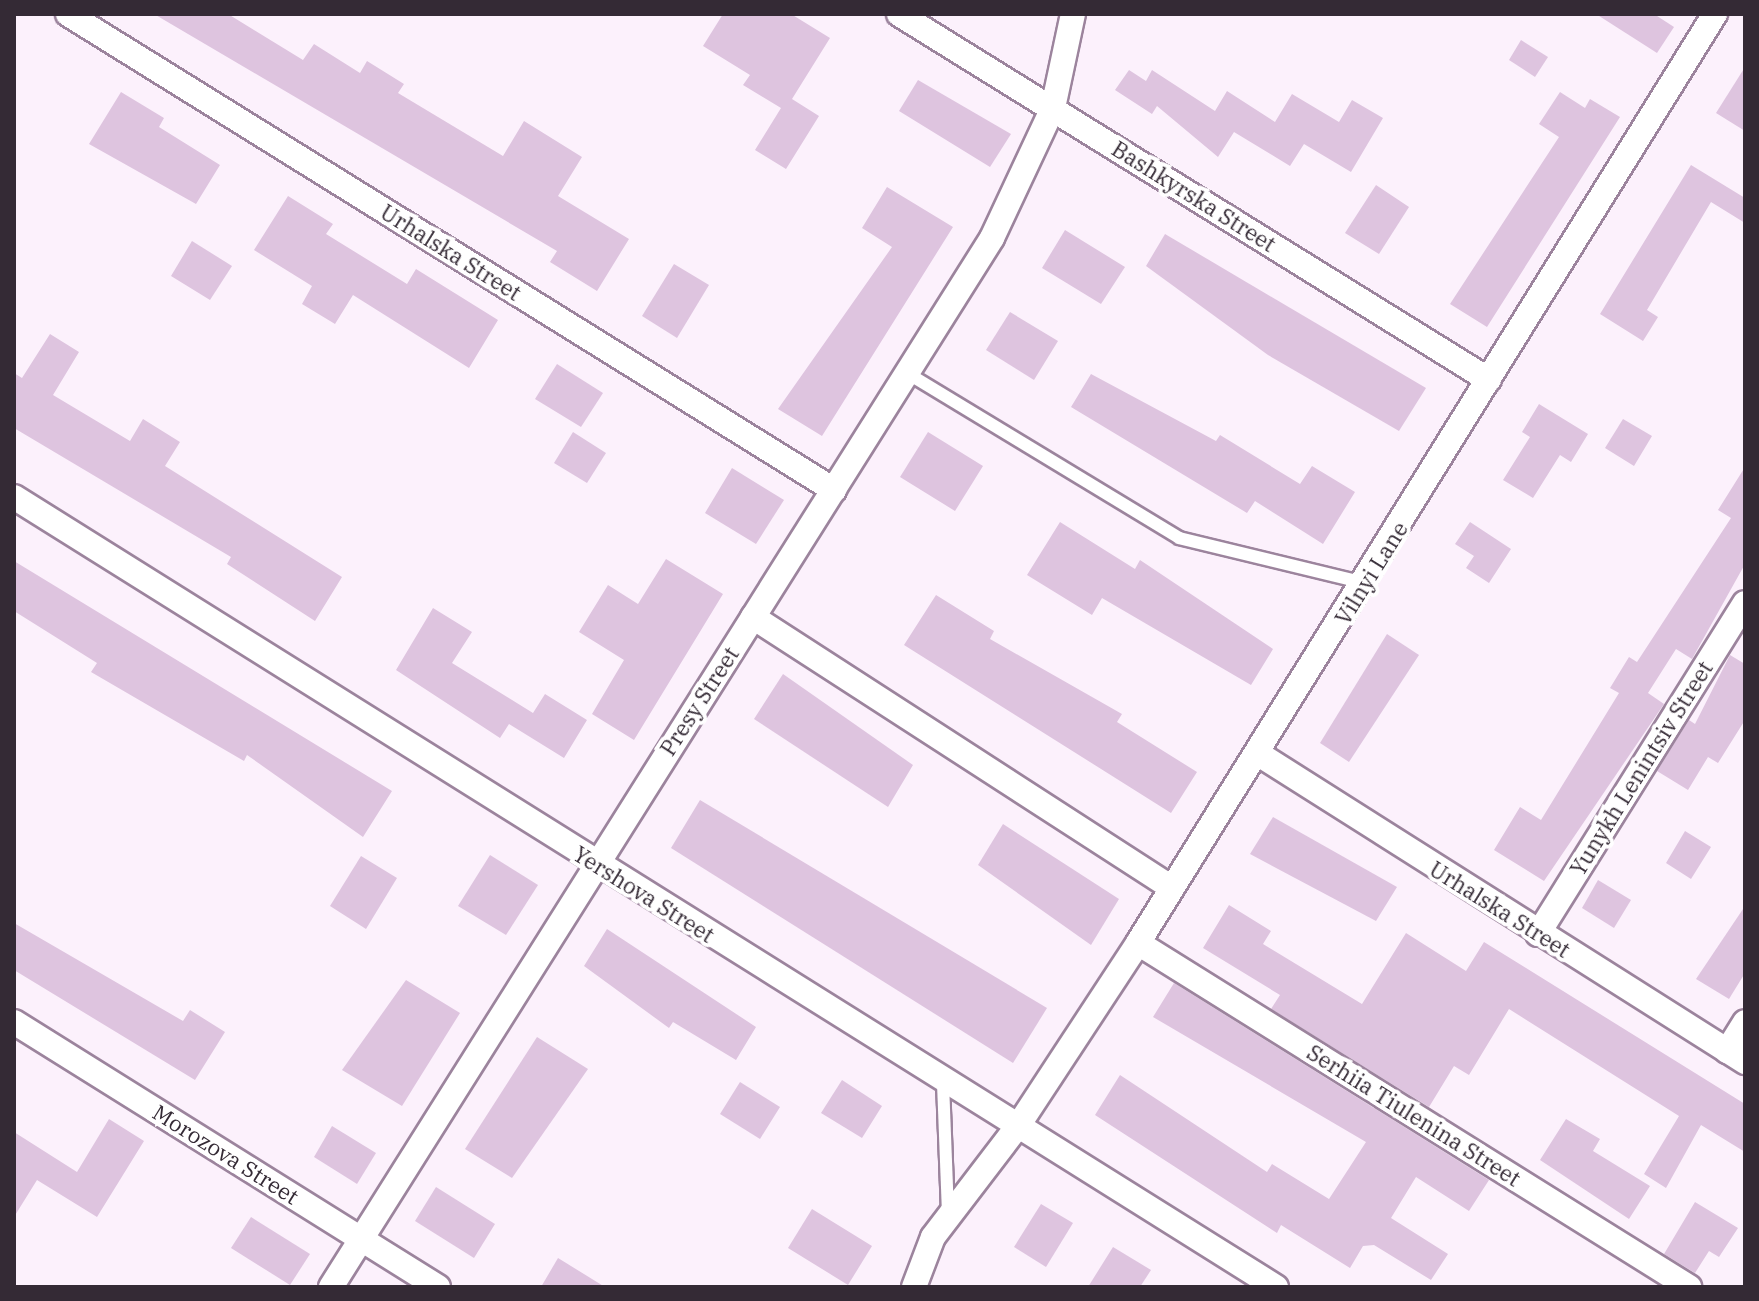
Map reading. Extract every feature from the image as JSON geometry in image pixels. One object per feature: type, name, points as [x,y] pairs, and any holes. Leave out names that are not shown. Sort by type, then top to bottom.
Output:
[{"type":"street","name":"Urhalska Street","points":[[68,14],[834,490]]},
{"type":"street","name":"Bashkyrska Street","points":[[899,14],[1489,380]]},
{"type":"street","name":"Presy Street","points":[[331,1287],[594,862],[992,238],[1053,108],[1073,14]]},
{"type":"street","name":"Vilnyi Lane","points":[[914,1287],[949,1214],[1018,1126],[1138,943],[1365,583],[1714,14]]},
{"type":"street","name":"Yershova Street","points":[[14,497],[943,1083],[1018,1126],[1276,1287]]},
{"type":"street","name":"Yunykh Lenintsiv Street","points":[[1538,934],[1745,603]]},
{"type":"street","points":[[753,617],[1172,888]]},
{"type":"street","name":"Urhalska Street","points":[[1257,753],[1538,934],[1736,1056]]},
{"type":"street","name":"Serhiia Tiulenina Street","points":[[1138,943],[1689,1287]]},
{"type":"street","name":"Morozova Street","points":[[14,1022],[438,1287]]},
{"type":"street","points":[[1736,1056],[1745,1022]]},
{"type":"lane","points":[[907,373],[1179,538],[1365,583]]},
{"type":"lane","points":[[943,1083],[949,1214]]},
{"type":"building","points":[[154,14],[228,14],[303,60],[314,44],[360,73],[367,61],[404,84],[398,93],[503,156],[524,121],[582,157],[558,196],[629,239],[597,291],[550,262],[557,251]]},
{"type":"building","points":[[723,14],[791,14],[830,38],[792,99],[819,116],[786,169],[755,150],[781,108],[743,85],[750,75],[703,46]]},
{"type":"building","points":[[1596,14],[1654,14],[1674,27],[1657,53]]},
{"type":"building","points":[[1521,40],[1548,57],[1535,77],[1509,60]]},
{"type":"building","points":[[1745,67],[1745,131],[1716,113]]},
{"type":"building","points":[[1129,70],[1146,81],[1152,70],[1215,111],[1227,91],[1275,122],[1292,94],[1339,122],[1352,100],[1383,118],[1351,172],[1304,144],[1290,166],[1234,132],[1218,157],[1157,106],[1152,114],[1115,90]]},
{"type":"building","points":[[918,80],[1011,134],[990,167],[899,111]]},
{"type":"building","points":[[121,92],[164,118],[159,127],[220,165],[196,204],[89,144]]},
{"type":"building","points":[[1560,92],[1585,108],[1590,99],[1620,117],[1487,327],[1450,304],[1559,137],[1539,124]]},
{"type":"building","points":[[1691,165],[1745,198],[1745,223],[1711,202],[1647,310],[1658,317],[1643,341],[1600,314]]},
{"type":"building","points":[[1376,185],[1409,207],[1379,254],[1345,233]]},
{"type":"building","points":[[887,187],[953,227],[822,436],[778,409],[892,247],[862,228]]},
{"type":"building","points":[[288,196],[333,224],[326,234],[407,284],[416,269],[498,320],[469,368],[353,295],[335,324],[302,304],[312,286],[254,250]]},
{"type":"building","points":[[1065,230],[1125,267],[1101,304],[1042,268]]},
{"type":"building","points":[[1165,234],[1426,388],[1399,431],[1268,355],[1146,266]]},
{"type":"building","points":[[192,241],[232,266],[210,300],[171,276]]},
{"type":"building","points":[[674,264],[709,285],[677,338],[642,316]]},
{"type":"building","points":[[1010,312],[1058,341],[1034,380],[986,350]]},
{"type":"building","points":[[50,334],[79,352],[53,395],[130,441],[143,419],[180,442],[165,466],[342,577],[315,621],[227,564],[231,557],[14,428],[14,373],[22,378]]},
{"type":"building","points":[[557,364],[603,393],[581,427],[535,399]]},
{"type":"building","points":[[1091,374],[1216,441],[1220,435],[1300,484],[1312,466],[1355,492],[1323,544],[1255,501],[1247,513],[1071,407]]},
{"type":"building","points":[[1539,404],[1588,434],[1571,462],[1560,455],[1533,498],[1503,480],[1530,437],[1522,432]]},
{"type":"building","points":[[1623,419],[1652,436],[1634,466],[1605,448]]},
{"type":"building","points":[[573,432],[606,453],[587,483],[554,463]]},
{"type":"building","points":[[928,432],[983,466],[955,511],[900,477]]},
{"type":"building","points":[[1745,467],[1745,564],[1692,659],[1676,649],[1648,693],[1664,704],[1544,881],[1494,850],[1520,807],[1541,820],[1619,693],[1610,688],[1629,657],[1637,662],[1731,518],[1718,510]]},
{"type":"building","points":[[732,468],[784,500],[756,544],[705,513]]},
{"type":"building","points":[[1060,522],[1135,569],[1140,560],[1273,649],[1251,685],[1102,598],[1092,615],[1027,575]]},
{"type":"building","points":[[1470,522],[1511,549],[1489,583],[1466,568],[1474,556],[1455,544]]},
{"type":"building","points":[[666,559],[723,594],[634,740],[592,714],[624,660],[579,632],[608,585],[638,604]]},
{"type":"building","points":[[14,561],[392,791],[363,837],[247,755],[244,761],[91,672],[97,663],[14,611]]},
{"type":"building","points":[[936,595],[994,631],[990,639],[1122,714],[1117,722],[1197,772],[1171,813],[904,645]]},
{"type":"building","points":[[433,608],[472,632],[452,663],[533,713],[545,694],[587,720],[564,758],[509,724],[500,738],[396,670]]},
{"type":"building","points":[[1387,634],[1419,655],[1349,762],[1320,743]]},
{"type":"building","points":[[1730,655],[1745,664],[1745,720],[1718,763],[1708,757],[1688,790],[1657,771],[1689,720],[1695,724]]},
{"type":"building","points":[[783,674],[913,765],[888,807],[754,719]]},
{"type":"building","points":[[700,800],[1047,1008],[1013,1063],[671,848]]},
{"type":"building","points":[[1273,817],[1397,887],[1376,921],[1250,854]]},
{"type":"building","points":[[1003,824],[1119,899],[1091,945],[978,865]]},
{"type":"building","points":[[1685,831],[1711,847],[1691,879],[1666,863]]},
{"type":"building","points":[[490,855],[538,885],[506,935],[458,906]]},
{"type":"building","points":[[361,856],[397,878],[366,929],[330,906]]},
{"type":"building","points":[[1598,880],[1631,900],[1614,928],[1582,908]]},
{"type":"building","points":[[1229,905],[1271,931],[1263,944],[1362,1004],[1406,933],[1466,971],[1484,942],[1745,1104],[1745,1152],[1701,1125],[1666,1188],[1644,1174],[1679,1116],[1509,1009],[1469,1075],[1454,1066],[1429,1107],[1271,1009],[1280,995],[1203,948]]},
{"type":"building","points":[[1745,906],[1745,973],[1729,999],[1696,979]]},
{"type":"building","points":[[14,923],[183,1021],[190,1010],[225,1032],[195,1080],[14,970]]},
{"type":"building","points":[[607,929],[756,1027],[736,1060],[673,1022],[669,1028],[584,966]]},
{"type":"building","points":[[406,980],[460,1013],[402,1106],[342,1070]]},
{"type":"building","points":[[1174,983],[1489,1180],[1469,1211],[1416,1177],[1391,1218],[1448,1254],[1431,1280],[1374,1245],[1363,1246],[1350,1268],[1281,1225],[1277,1233],[1095,1115],[1120,1075],[1267,1172],[1272,1164],[1329,1199],[1366,1142],[1153,1017]]},
{"type":"building","points":[[537,1037],[588,1069],[512,1178],[465,1149]]},
{"type":"building","points":[[842,1080],[882,1106],[862,1138],[821,1113]]},
{"type":"building","points":[[740,1082],[780,1107],[760,1139],[720,1114]]},
{"type":"building","points":[[109,1119],[144,1141],[97,1217],[37,1180],[14,1217],[14,1132],[77,1172]]},
{"type":"building","points":[[1566,1119],[1600,1139],[1593,1151],[1650,1186],[1629,1219],[1540,1160]]},
{"type":"building","points":[[332,1126],[376,1153],[357,1184],[314,1157]]},
{"type":"building","points":[[436,1187],[495,1224],[474,1258],[415,1221]]},
{"type":"building","points":[[1695,1202],[1738,1228],[1719,1257],[1709,1251],[1695,1273],[1664,1254]]},
{"type":"building","points":[[1041,1204],[1073,1223],[1046,1267],[1014,1247]]},
{"type":"building","points":[[812,1209],[872,1246],[848,1285],[788,1248]]},
{"type":"building","points":[[251,1217],[310,1254],[290,1285],[231,1248]]},
{"type":"building","points":[[1113,1247],[1151,1270],[1140,1287],[1088,1287]]},
{"type":"building","points":[[558,1258],[605,1287],[541,1287]]}]
